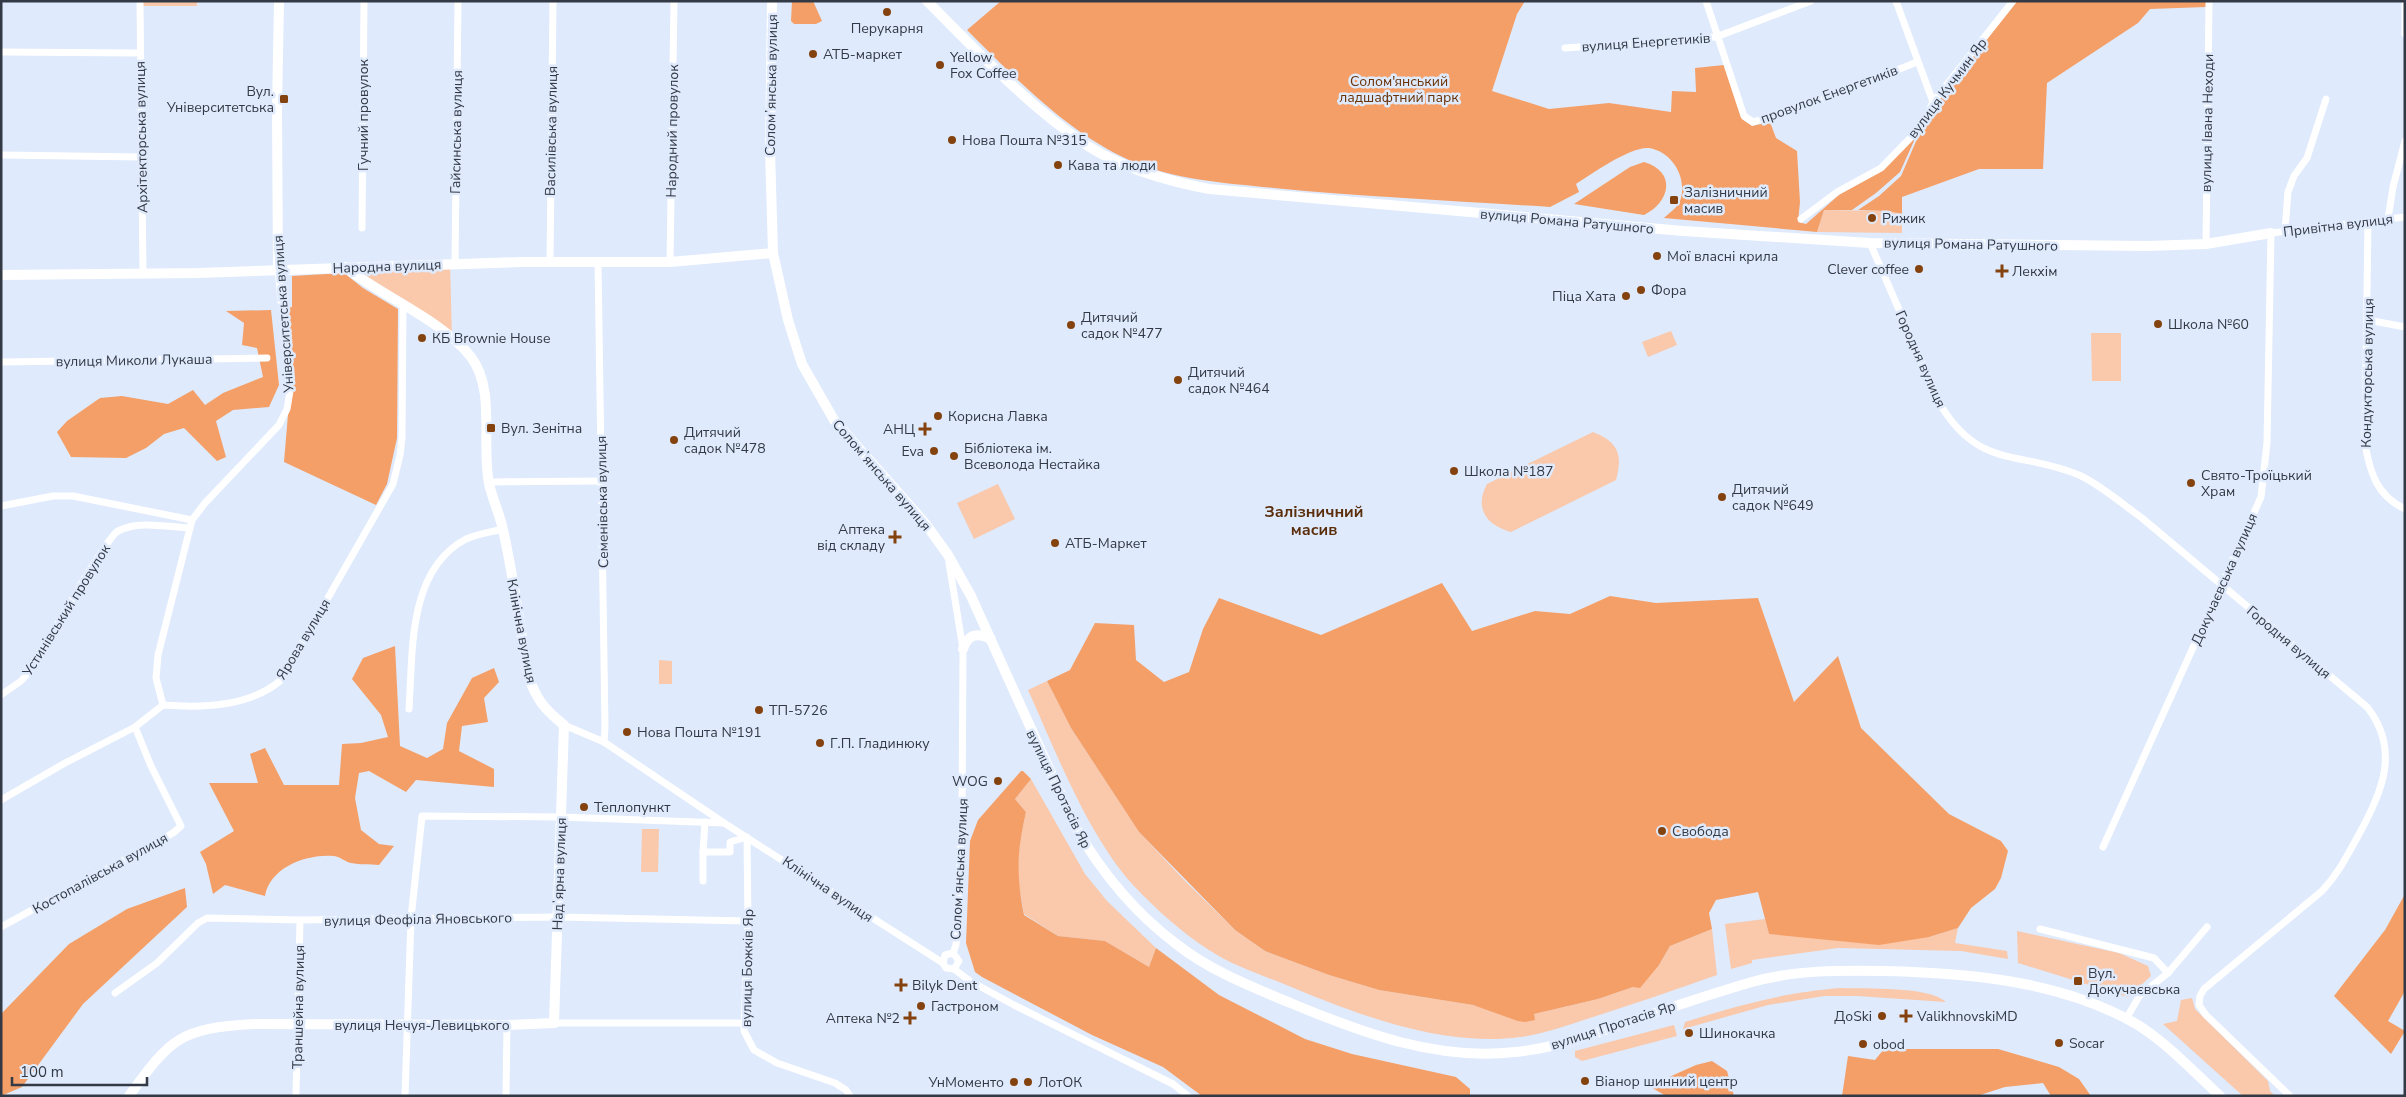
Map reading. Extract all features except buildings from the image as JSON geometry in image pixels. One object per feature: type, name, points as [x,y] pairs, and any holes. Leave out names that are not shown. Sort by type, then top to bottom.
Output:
[{"type":"street","name":"Архітекторська вулиця","points":[[140,1],[143,274]]},
{"type":"street","name":"Університетська вулиця","points":[[162,705],[156,678],[158,655],[192,520],[205,503],[268,440],[279,425],[287,409],[290,391],[278,270],[277,109],[279,1]]},
{"type":"street","name":"Гучний провулок","points":[[362,228],[364,1]]},
{"type":"street","name":"Гайсинська вулиця","points":[[455,264],[458,1]]},
{"type":"street","name":"Василівська вулиця","points":[[550,262],[553,1]]},
{"type":"street","name":"Народний провулок","points":[[670,262],[674,1]]},
{"type":"street","name":"Соломʼянська вулиця","points":[[772,1],[770,150],[773,253],[797,351],[823,404],[848,438],[925,523],[948,555],[963,649],[962,820],[956,945],[953,953]]},
{"type":"street","name":"вулиця Романа Ратушного","points":[[927,1],[987,62],[1034,104],[1089,146],[1138,170],[1178,183],[1209,189],[1530,218],[1870,243],[2128,246],[2206,244],[2271,233]]},
{"type":"street","name":"провулок Енергетиків","points":[[1706,1],[1716,37],[1744,116],[1753,122],[1838,94],[1917,62]]},
{"type":"street","name":"вулиця Енергетиків","points":[[1565,48],[1716,37],[1811,1]]},
{"type":"street","points":[[1896,1],[1933,102]]},
{"type":"street","name":"вулиця Кучмин Яр","points":[[1801,219],[1837,192],[1881,168],[1922,126],[1933,102],[2013,1]]},
{"type":"street","name":"вулиця Івана Неходи","points":[[2206,244],[2209,1]]},
{"type":"street","points":[[2405,4],[2405,34]]},
{"type":"street","points":[[1,52],[140,53]]},
{"type":"street","points":[[2284,230],[2288,192],[2294,176],[2307,158],[2326,99]]},
{"type":"street","points":[[2388,219],[2393,187],[2405,141]]},
{"type":"street","points":[[1,155],[142,157]]},
{"type":"street","name":"Привітна вулиця","points":[[2271,233],[2405,217]]},
{"type":"street","name":"Кондукторська вулиця","points":[[2368,221],[2365,444],[2369,469],[2381,493],[2395,505],[2405,509]]},
{"type":"street","name":"Докучаєвська вулиця","points":[[2103,847],[2261,497],[2267,444],[2271,233]]},
{"type":"street","name":"Городня вулиця","points":[[1870,243],[1941,406],[1951,422],[1964,436],[1975,445],[1992,453],[2079,475],[2142,518],[2221,586],[2367,706],[2378,721],[2385,745],[2385,774],[2375,805],[2338,873],[2322,891],[2204,989],[2200,996],[2199,1005],[2206,1016],[2290,1096]]},
{"type":"street","name":"Народна вулиця","points":[[1,275],[143,274],[598,261],[670,262],[773,253]]},
{"type":"street","name":"Семенівська вулиця","points":[[598,261],[604,742]]},
{"type":"street","name":"Клінічна вулиця","points":[[345,267],[368,285],[452,338],[470,356],[480,370],[485,388],[489,482],[503,529],[528,676],[535,695],[545,710],[564,726],[604,742],[724,823],[924,953],[943,963]]},
{"type":"street","name":"Ярова вулиця","points":[[162,705],[184,707],[218,704],[244,699],[270,690],[281,680],[392,484],[400,456],[402,438],[403,306]]},
{"type":"street","points":[[2368,320],[2405,327]]},
{"type":"street","name":"вулиця Миколи Лукаша","points":[[1,362],[267,358]]},
{"type":"street","points":[[489,482],[602,481]]},
{"type":"street","points":[[1,506],[53,496],[73,496],[192,520]]},
{"type":"street","name":"Устинівський провулок","points":[[1,695],[22,681],[30,670],[83,581],[116,532],[134,525],[190,528]]},
{"type":"street","points":[[409,709],[418,611],[425,586],[443,556],[467,539],[503,529]]},
{"type":"street","name":"вулиця Протасів Яр","points":[[948,555],[971,596],[1076,828],[1097,863],[1134,907],[1177,945],[1220,972],[1287,1002],[1375,1036],[1417,1046],[1468,1054],[1493,1054],[1529,1050],[1589,1036],[1685,1002],[1758,980],[1809,972],[1840,970],[1952,973],[2013,982],[2074,997],[2126,1019],[2158,1040],[2220,1096]]},
{"type":"street","points":[[963,649],[966,641],[976,634],[990,640]]},
{"type":"street","points":[[1,800],[65,762],[135,727],[162,705]]},
{"type":"street","name":"Надʼярна вулиця","points":[[554,1023],[564,726]]},
{"type":"street","name":"Костопалівська вулиця","points":[[1,927],[173,833],[181,826],[151,766],[135,727]]},
{"type":"street","points":[[405,1096],[411,918],[422,816],[724,823]]},
{"type":"street","points":[[703,880],[704,822]]},
{"type":"street","points":[[703,852],[730,852],[730,842],[747,837]]},
{"type":"street","name":"вулиця Божків Яр","points":[[747,837],[748,920],[744,1031],[754,1050],[777,1063],[835,1083],[846,1090],[850,1096]]},
{"type":"street","name":"вулиця Феофіла Яновського","points":[[115,993],[157,963],[198,923],[207,918],[300,920],[558,917],[748,920]]},
{"type":"street","name":"Траншейна вулиця","points":[[296,1094],[300,920]]},
{"type":"street","points":[[2126,1019],[2140,995],[2168,973],[2207,927]]},
{"type":"street","points":[[2040,929],[2154,958],[2168,973]]},
{"type":"street","points":[[954,969],[959,961],[958,956],[953,953],[945,955],[943,963],[946,968],[954,969],[970,981],[1031,1014],[1173,1084],[1188,1096]]},
{"type":"street","name":"вулиця Нечуя-Левицького","points":[[129,1096],[166,1048],[183,1037],[212,1026],[299,1024],[744,1023]]},
{"type":"street","points":[[506,1096],[507,1025]]},
{"type":"shaded area","points":[[140,1],[197,1],[197,6],[140,6]]},
{"type":"shaded area","points":[[1824,210],[1888,211],[1902,214],[1902,233],[1817,232]]},
{"type":"shaded area","points":[[450,264],[452,338],[345,267]]},
{"type":"shaded area","points":[[1671,331],[1677,345],[1648,357],[1642,342]]},
{"type":"shaded area","points":[[2091,333],[2121,333],[2121,381],[2092,381]]},
{"type":"shaded area","points":[[1593,432],[1608,440],[1616,450],[1619,463],[1616,480],[1511,532],[1502,529],[1489,520],[1482,508],[1483,493],[1487,484]]},
{"type":"shaded area","points":[[998,484],[1015,519],[974,539],[957,503]]},
{"type":"shaded area","points":[[659,660],[672,661],[672,684],[659,684]]},
{"type":"shaded area","points":[[1047,681],[1071,728],[1139,832],[1235,930],[1265,951],[1329,975],[1379,990],[1473,1005],[1493,1011],[1534,1014],[1598,999],[1633,987],[1659,965],[1670,946],[1712,929],[1717,975],[1547,1032],[1529,1036],[1490,1039],[1459,1037],[1396,1025],[1336,1005],[1243,968],[1217,955],[1179,928],[1142,895],[1117,866],[1074,792],[1028,690]]},
{"type":"shaded area","points":[[1031,779],[1085,874],[1107,901],[1156,948],[1149,967],[1105,941],[1058,936],[1024,914],[1017,875],[1020,840],[1026,812],[1015,799]]},
{"type":"shaded area","points":[[642,829],[659,829],[658,872],[641,872]]},
{"type":"shaded area","points":[[1765,919],[1769,934],[1929,937],[1958,928],[1955,943],[2007,951],[2008,959],[1961,951],[1838,948],[1752,960],[1752,963],[1731,969],[1725,924]]},
{"type":"shaded area","points":[[2017,931],[2119,953],[2148,966],[2151,976],[2128,997],[2018,963]]},
{"type":"shaded area","points":[[1840,988],[1911,991],[1926,993],[1946,1002],[1857,996],[1824,996],[1768,1005],[1683,1029],[1685,1022],[1743,1005],[1780,996]]},
{"type":"shaded area","points":[[2192,998],[2195,1009],[2268,1081],[2270,1091],[2275,1096],[2243,1096],[2163,1024],[2177,1021],[2181,1000]]},
{"type":"shaded area","points":[[1674,1025],[1677,1036],[1582,1061],[1575,1057],[1575,1051]]},
{"type":"green space","points":[[792,1],[813,1],[822,21],[816,24],[794,24],[791,21]]},
{"type":"green space","name":"Солом'янський ладшафтний парк","points":[[1001,1],[1525,1],[1517,14],[1492,91],[1549,109],[1609,103],[1671,112],[1672,91],[1696,92],[1695,68],[1724,65],[1742,119],[1752,126],[1770,122],[1776,138],[1797,151],[1800,202],[1798,222],[1806,224],[1840,194],[1883,170],[1918,132],[1900,172],[1876,193],[1852,210],[1824,210],[1817,232],[1664,218],[1680,201],[1682,184],[1677,168],[1671,161],[1665,155],[1649,148],[1632,151],[1601,168],[1576,184],[1579,192],[1550,207],[1343,194],[1200,180],[1146,167],[1106,148],[1084,135],[1023,85],[967,30]]},
{"type":"green space","points":[[2013,1],[2206,1],[2206,7],[2150,9],[2138,23],[2047,83],[2043,169],[1979,169],[1902,197],[1902,214],[1888,211],[1858,210],[1879,196],[1901,176],[1933,102]]},
{"type":"green space","points":[[1644,162],[1662,173],[1666,187],[1660,203],[1644,215],[1574,204],[1630,167]]},
{"type":"green space","points":[[344,273],[363,288],[398,309],[397,438],[387,484],[376,505],[284,462],[290,391],[282,309],[292,307],[292,276]]},
{"type":"green space","points":[[271,310],[279,385],[269,407],[233,410],[216,421],[226,457],[217,461],[184,428],[164,434],[146,448],[126,458],[71,457],[57,432],[67,421],[100,398],[122,396],[168,404],[193,390],[205,405],[223,393],[263,377],[257,348],[242,345],[244,323],[226,311]]},
{"type":"green space","points":[[1442,583],[1472,631],[1535,611],[1570,614],[1610,596],[1656,603],[1758,598],[1794,702],[1838,656],[1861,728],[1949,814],[2001,841],[2008,851],[2001,878],[1995,889],[1971,908],[1958,928],[1929,937],[1879,945],[1769,934],[1758,892],[1716,900],[1709,913],[1712,929],[1670,946],[1659,965],[1640,988],[1633,987],[1598,999],[1534,1014],[1535,1020],[1525,1022],[1473,1005],[1379,990],[1329,975],[1265,951],[1235,930],[1139,832],[1071,728],[1047,681],[1070,670],[1095,623],[1134,625],[1136,660],[1164,682],[1189,672],[1203,629],[1219,598],[1321,635]]},
{"type":"green space","points":[[395,646],[400,746],[427,758],[443,749],[447,723],[472,678],[494,668],[499,682],[484,698],[488,722],[462,726],[459,751],[494,769],[494,787],[416,780],[406,792],[369,771],[359,773],[355,798],[361,830],[379,844],[394,846],[379,865],[351,863],[336,856],[312,857],[291,864],[282,870],[268,886],[265,896],[225,885],[213,894],[206,864],[200,852],[234,831],[209,783],[258,783],[250,754],[265,748],[284,785],[339,785],[342,744],[361,743],[388,737],[381,715],[352,679],[363,658]]},
{"type":"green space","points":[[1021,771],[1031,779],[1015,799],[1026,812],[1019,863],[1024,915],[1058,936],[1105,941],[1149,967],[1156,948],[1219,995],[1305,1039],[1352,1054],[1456,1077],[1470,1089],[1470,1096],[1202,1096],[1163,1067],[1092,1035],[975,972],[966,943],[970,841],[978,820]]},
{"type":"green space","points":[[185,888],[187,907],[83,1004],[22,1087],[1,1096],[1,1014],[69,944],[127,909]]},
{"type":"green space","points":[[2405,894],[2405,991],[2388,1021],[2405,1031],[2391,1054],[2334,996],[2385,930]]},
{"type":"green space","points":[[1884,1049],[1998,1049],[2059,1067],[2079,1079],[2091,1096],[2051,1096],[2043,1083],[2005,1087],[1977,1096],[1842,1096],[1848,1056],[1875,1060]]},
{"type":"green space","points":[[1712,1061],[1727,1071],[1734,1096],[1666,1096],[1649,1086],[1696,1065]]},
{"type":"place","name":"Перукарня","points":[[887,12]]},
{"type":"place","name":"АТБ-маркет","points":[[813,54]]},
{"type":"place","name":"Yellow Fox Coffee","points":[[940,65]]},
{"type":"place","name":"Вул. Університетська","points":[[284,99]]},
{"type":"place","name":"Нова Пошта №315","points":[[952,140]]},
{"type":"place","name":"Кава та люди","points":[[1058,165]]},
{"type":"place","name":"Залізничний масив","points":[[1674,200]]},
{"type":"place","name":"Рижик","points":[[1872,218]]},
{"type":"place","name":"Мої власні крила","points":[[1657,256]]},
{"type":"place","name":"Clever coffee","points":[[1919,269]]},
{"type":"place","name":"Лекхім","points":[[2002,271]]},
{"type":"place","name":"Фора","points":[[1641,290]]},
{"type":"place","name":"Піца Хата","points":[[1626,296]]},
{"type":"place","name":"Школа №60","points":[[2158,324]]},
{"type":"place","name":"Дитячий садок №477","points":[[1071,325]]},
{"type":"place","name":"КБ Brownie House","points":[[422,338]]},
{"type":"place","name":"Дитячий садок №464","points":[[1178,380]]},
{"type":"place","name":"Корисна Лавка","points":[[938,416]]},
{"type":"place","name":"Вул. Зенітна","points":[[491,428]]},
{"type":"place","name":"АНЦ","points":[[925,429]]},
{"type":"place","name":"Дитячий садок №478","points":[[674,440]]},
{"type":"place","name":"Eva","points":[[934,451]]},
{"type":"place","name":"Бібліотека ім. Всеволода Нестайка","points":[[954,456]]},
{"type":"place","name":"Школа №187","points":[[1454,471]]},
{"type":"place","name":"Свято-Троїцький Храм","points":[[2191,483]]},
{"type":"place","name":"Дитячий садок №649","points":[[1722,497]]},
{"type":"place","name":"Аптека від складу","points":[[895,537]]},
{"type":"place","name":"АТБ-Маркет","points":[[1055,543]]},
{"type":"place","name":"ТП-5726","points":[[759,710]]},
{"type":"place","name":"Нова Пошта №191","points":[[627,732]]},
{"type":"place","name":"Г.П. Гладинюку","points":[[820,743]]},
{"type":"place","name":"WOG","points":[[998,781]]},
{"type":"place","name":"Теплопункт","points":[[584,807]]},
{"type":"place","name":"Свобода","points":[[1662,831]]},
{"type":"place","name":"Вул. Докучаєвська","points":[[2078,981]]},
{"type":"place","name":"Bilyk Dent","points":[[901,985]]},
{"type":"place","name":"Гастроном","points":[[921,1006]]},
{"type":"place","name":"ДоSki","points":[[1882,1016]]},
{"type":"place","name":"ValikhnovskiMD","points":[[1906,1016]]},
{"type":"place","name":"Аптека №2","points":[[910,1018]]},
{"type":"place","name":"Шинокачка","points":[[1689,1033]]},
{"type":"place","name":"Socar","points":[[2059,1043]]},
{"type":"place","name":"obod","points":[[1863,1044]]},
{"type":"place","name":"Віанор шинний центр","points":[[1585,1081]]},
{"type":"place","name":"УнМоменто","points":[[1014,1082]]},
{"type":"place","name":"ЛотОК","points":[[1028,1082]]},
{"type":"district","name":"Залізничний масив","points":[[1314,520]]}]
